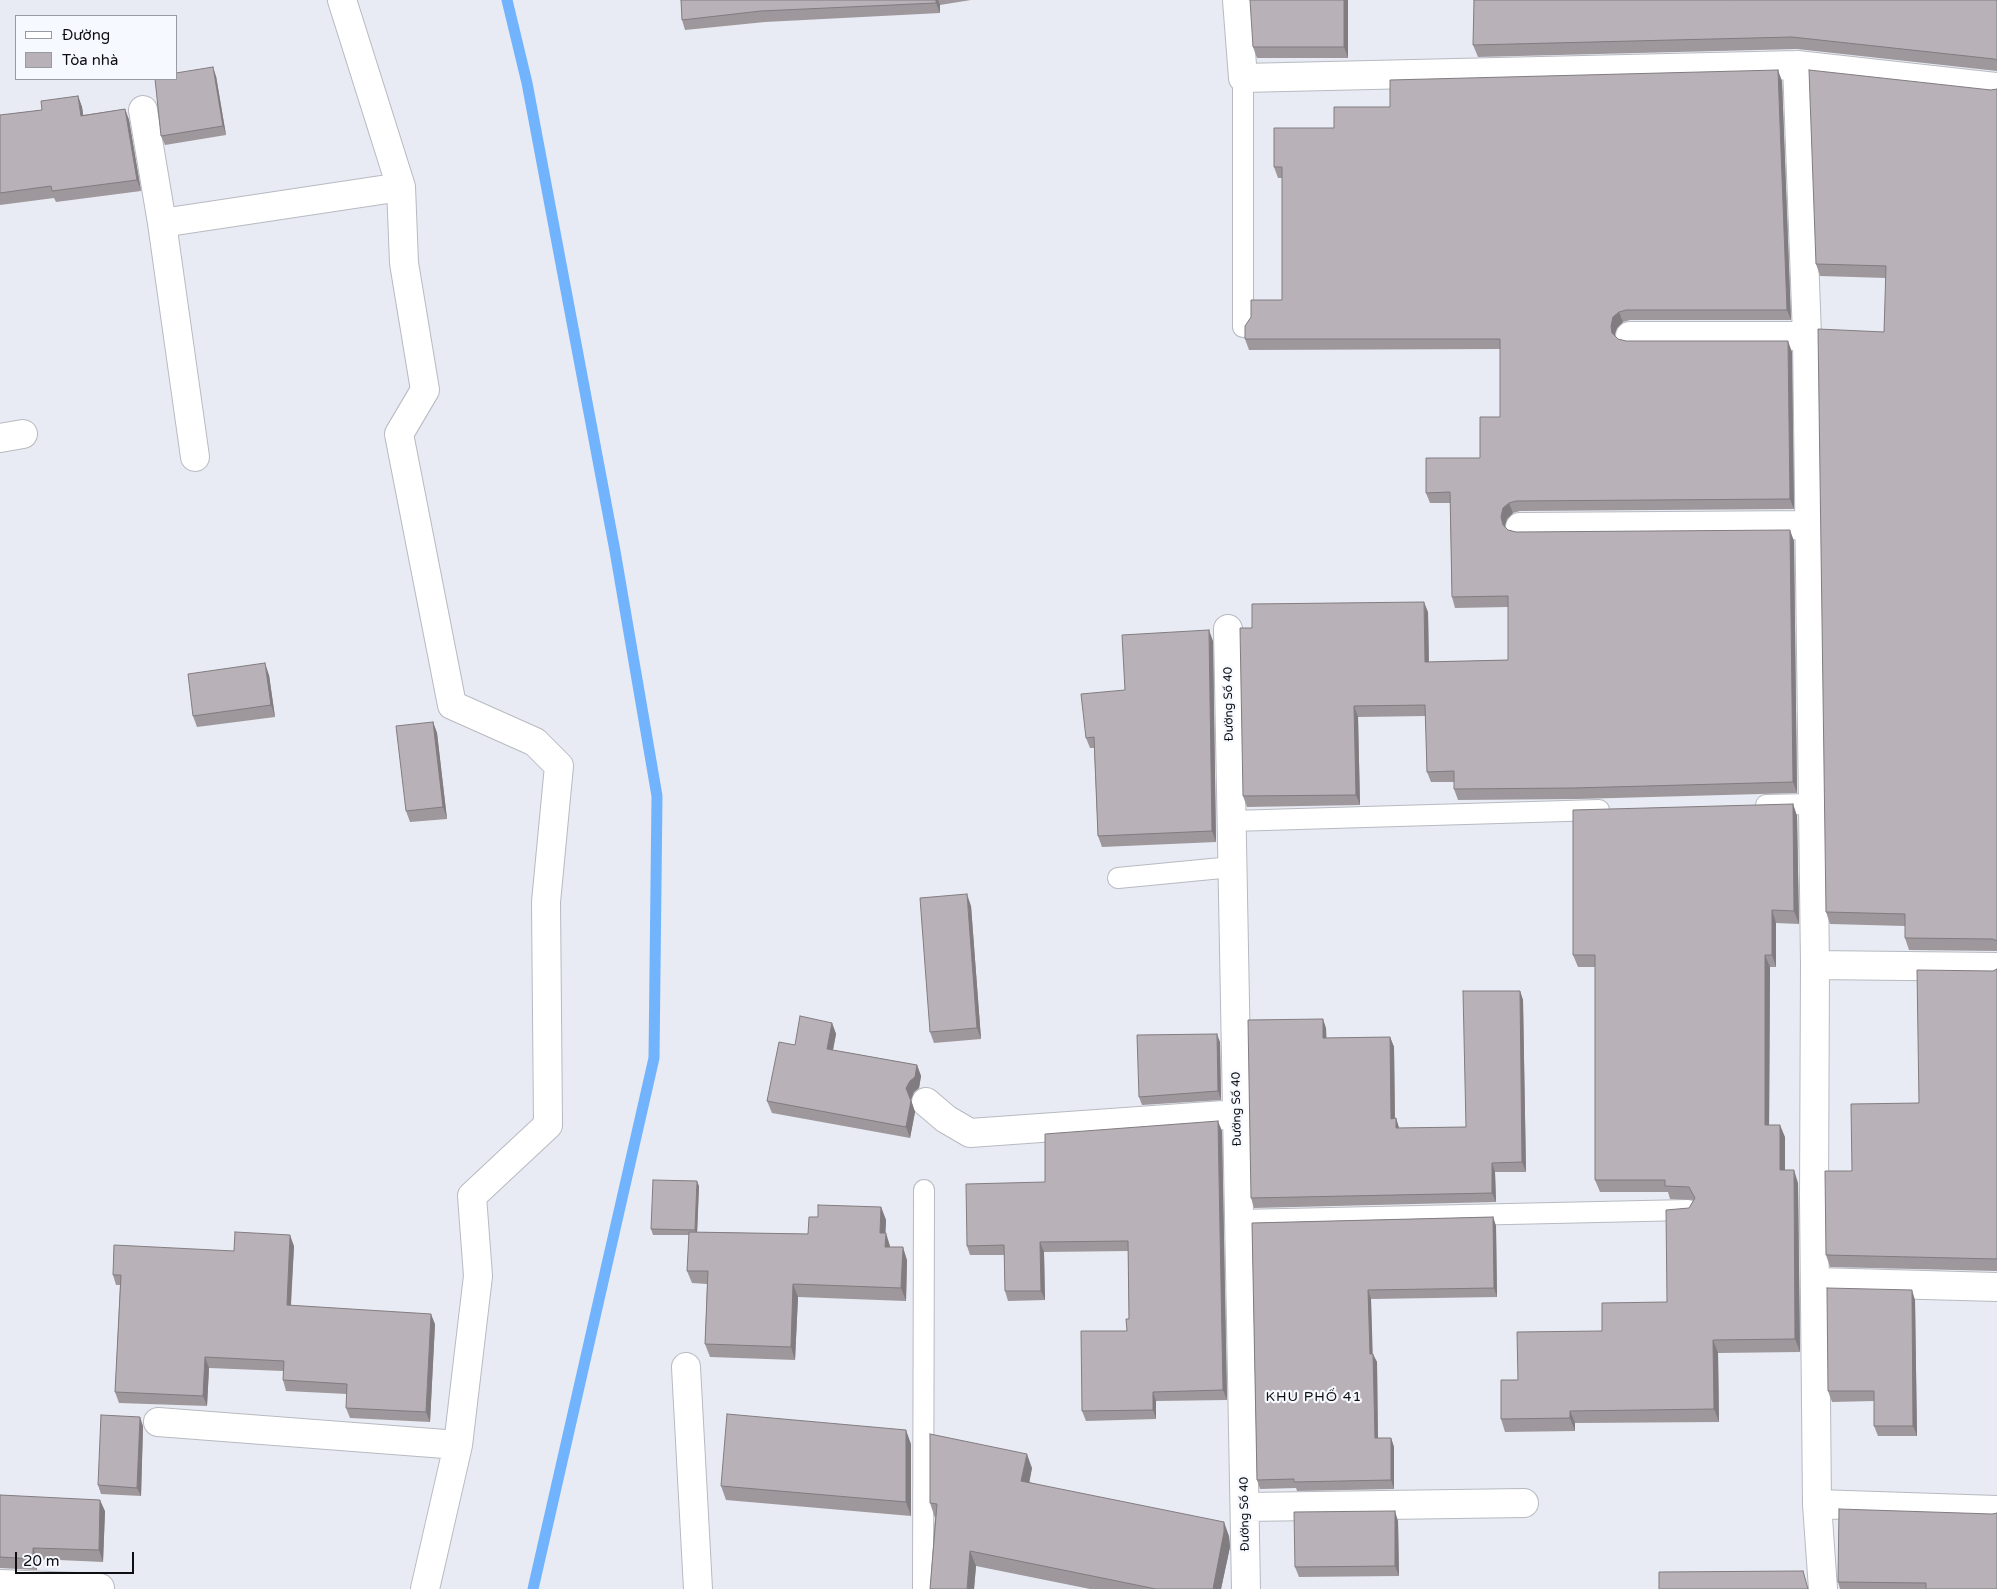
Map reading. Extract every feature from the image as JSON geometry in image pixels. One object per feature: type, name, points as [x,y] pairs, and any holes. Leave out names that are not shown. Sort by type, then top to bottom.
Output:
[{"type":"street","points":[[342,0],[401,187],[404,263],[425,390],[399,434],[452,705],[535,742],[560,766],[546,902],[548,1125],[472,1196],[478,1276],[458,1445],[425,1589]]},
{"type":"street","points":[[1237,0],[1243,78],[1798,65],[1997,87]]},
{"type":"street","points":[[1798,65],[1807,336],[1815,965],[1814,1199],[1817,1504],[1823,1589]]},
{"type":"street","points":[[143,110],[162,223],[194,456]]},
{"type":"street","points":[[162,223],[401,187]]},
{"type":"street","points":[[1630,336],[1807,336]]},
{"type":"street","points":[[1520,527],[1809,525]]},
{"type":"street","name":"Đường Số 40","points":[[1228,629],[1246,1589]]},
{"type":"street","points":[[1815,965],[1997,967]]},
{"type":"street","points":[[926,1102],[946,1119],[970,1133],[1238,1114]]},
{"type":"street","points":[[1816,1282],[1997,1287]]},
{"type":"street","points":[[686,1367],[698,1589]]},
{"type":"street","points":[[158,1422],[458,1445]]},
{"type":"street","points":[[1245,1507],[1524,1502]]},
{"type":"street","points":[[1817,1504],[1997,1510]]},
{"type":"street","points":[[0,1584],[100,1588]]},
{"type":"lane","points":[[1243,78],[1244,327]]},
{"type":"lane","points":[[1744,806],[1813,804]]},
{"type":"lane","points":[[1232,820],[1616,809]]},
{"type":"lane","points":[[1118,878],[1232,867]]},
{"type":"lane","points":[[923,1589],[924,1190]]},
{"type":"lane","points":[[1240,1220],[1688,1210]]},
{"type":"building","points":[[681,0],[936,0],[936,3],[761,11],[682,20]]},
{"type":"building","points":[[1250,0],[1344,0],[1344,47],[1253,47]]},
{"type":"building","points":[[1474,0],[1997,0],[1997,60],[1792,37],[1473,45]]},
{"type":"building","points":[[213,67],[223,126],[161,136],[155,80],[178,80],[178,73]]},
{"type":"building","points":[[1778,70],[1787,310],[1626,310],[1619,312],[1613,317],[1611,326],[1612,333],[1618,339],[1626,341],[1788,341],[1790,499],[1516,501],[1509,503],[1503,508],[1501,517],[1503,525],[1508,530],[1516,532],[1790,530],[1793,782],[1454,789],[1454,771],[1427,772],[1425,705],[1354,706],[1356,795],[1243,796],[1240,628],[1252,628],[1252,604],[1424,602],[1425,662],[1508,660],[1508,596],[1452,597],[1450,492],[1426,493],[1426,458],[1480,458],[1480,417],[1500,417],[1500,339],[1245,339],[1245,326],[1251,317],[1251,300],[1282,300],[1282,167],[1274,167],[1274,128],[1334,128],[1334,107],[1390,107],[1390,80]]},
{"type":"building","points":[[1809,70],[1991,90],[1997,89],[1997,941],[1993,939],[1905,938],[1905,914],[1826,912],[1818,329],[1884,332],[1886,266],[1816,264]]},
{"type":"building","points":[[78,96],[81,116],[125,109],[137,180],[52,191],[51,186],[0,193],[0,115],[42,110],[41,101]]},
{"type":"building","points":[[1209,630],[1212,831],[1098,836],[1094,737],[1086,738],[1081,694],[1125,690],[1122,635]]},
{"type":"building","points":[[265,663],[271,705],[193,716],[188,674]]},
{"type":"building","points":[[433,722],[443,807],[406,811],[396,726]]},
{"type":"building","points":[[1793,804],[1794,911],[1772,910],[1772,955],[1765,955],[1765,1125],[1780,1125],[1780,1170],[1794,1170],[1795,1339],[1713,1340],[1714,1409],[1570,1411],[1570,1418],[1501,1419],[1501,1380],[1518,1380],[1517,1332],[1602,1331],[1602,1303],[1667,1302],[1666,1210],[1689,1208],[1695,1198],[1689,1187],[1665,1186],[1665,1180],[1595,1180],[1595,955],[1573,955],[1573,810]]},
{"type":"building","points":[[967,894],[977,1028],[930,1032],[920,898]]},
{"type":"building","points":[[1997,969],[1997,1259],[1826,1255],[1825,1171],[1852,1171],[1851,1104],[1919,1103],[1917,970],[1993,971]]},
{"type":"building","points":[[1463,991],[1520,991],[1522,1162],[1492,1163],[1492,1193],[1251,1198],[1248,1020],[1323,1019],[1323,1038],[1390,1037],[1391,1119],[1396,1118],[1396,1128],[1466,1127]]},
{"type":"building","points":[[800,1016],[832,1023],[827,1049],[917,1065],[915,1077],[906,1088],[911,1101],[906,1127],[767,1101],[779,1042],[795,1045]]},
{"type":"building","points":[[1217,1034],[1218,1091],[1139,1097],[1137,1035]]},
{"type":"building","points":[[1218,1121],[1223,1390],[1153,1392],[1153,1410],[1082,1411],[1081,1331],[1127,1331],[1126,1319],[1129,1319],[1128,1241],[1040,1242],[1041,1291],[1005,1291],[1004,1245],[967,1246],[966,1184],[1045,1182],[1045,1134]]},
{"type":"building","points":[[653,1180],[697,1181],[695,1230],[651,1229]]},
{"type":"building","points":[[818,1205],[881,1207],[880,1233],[886,1233],[885,1247],[903,1247],[901,1288],[793,1284],[791,1347],[705,1344],[708,1271],[687,1271],[689,1232],[808,1234],[809,1217],[818,1217]]},
{"type":"building","points":[[1493,1217],[1494,1288],[1368,1290],[1370,1354],[1373,1354],[1375,1438],[1391,1438],[1391,1480],[1294,1482],[1294,1479],[1257,1480],[1252,1223]]},
{"type":"building","points":[[235,1232],[290,1235],[287,1305],[431,1314],[426,1412],[346,1408],[347,1384],[283,1380],[284,1361],[205,1357],[203,1396],[115,1392],[121,1275],[113,1275],[114,1245],[234,1251]]},
{"type":"building","points":[[1827,1288],[1912,1290],[1913,1426],[1874,1426],[1874,1391],[1828,1391]]},
{"type":"building","points":[[727,1414],[906,1430],[906,1502],[721,1486]]},
{"type":"building","points":[[101,1415],[140,1417],[137,1488],[98,1485]]},
{"type":"building","points":[[930,1434],[1027,1454],[1021,1481],[1224,1522],[1224,1532],[1213,1589],[1156,1589],[970,1551],[967,1589],[930,1589],[937,1504],[930,1503]]},
{"type":"building","points":[[0,1495],[100,1500],[99,1550],[33,1548],[33,1559],[0,1557]]},
{"type":"building","points":[[1839,1509],[1997,1513],[1997,1589],[1926,1589],[1926,1583],[1838,1582]]},
{"type":"building","points":[[1395,1511],[1395,1566],[1295,1567],[1294,1512]]},
{"type":"building","points":[[1803,1571],[1808,1589],[1659,1589],[1659,1572]]},
{"type":"waterway","points":[[507,0],[527,83],[615,551],[657,796],[654,1058],[533,1589]]},
{"type":"district","name":"KHU PHỐ 41","points":[[1314,1397]]}]
